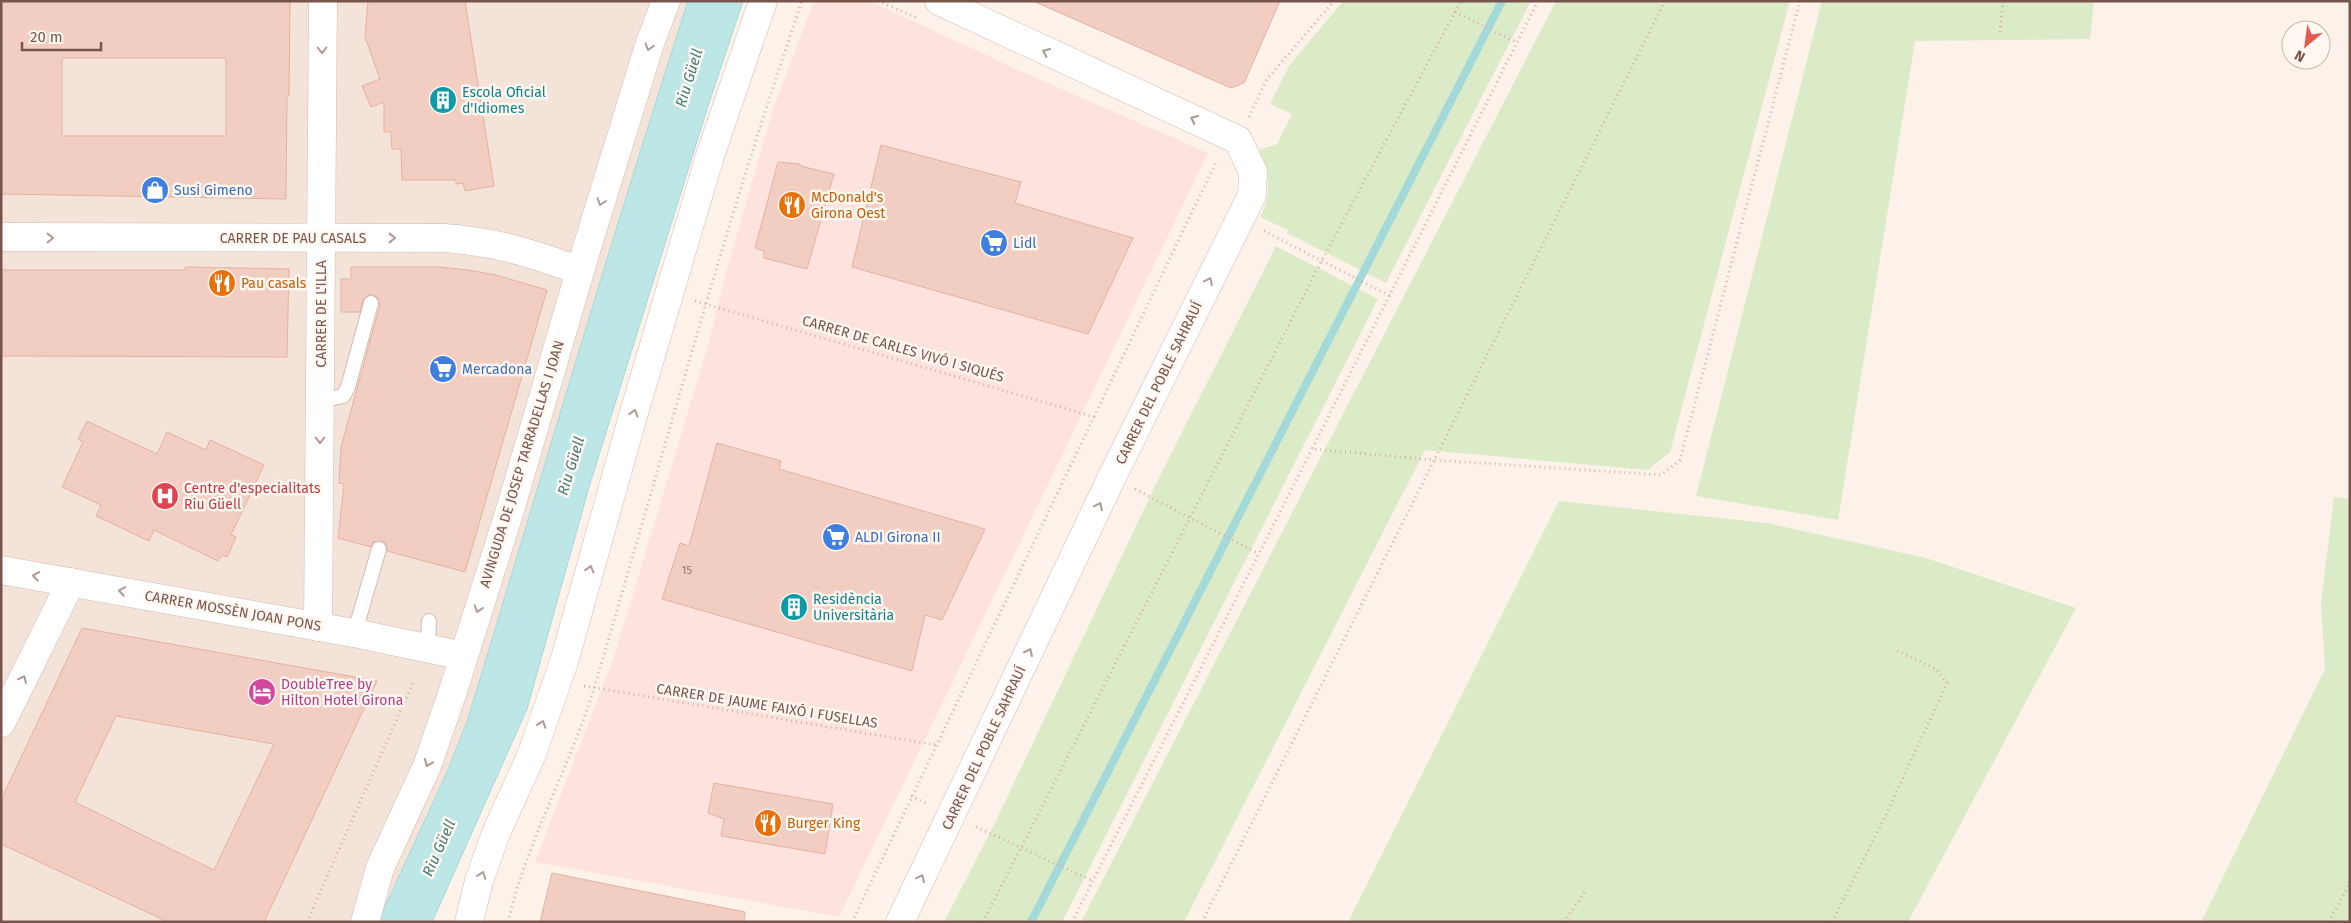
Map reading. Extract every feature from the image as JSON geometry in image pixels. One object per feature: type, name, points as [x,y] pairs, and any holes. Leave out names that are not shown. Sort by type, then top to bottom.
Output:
[{"type":"street","name":"CARRER DE L'ILLA","points":[[318,627],[323,1]]},
{"type":"street","name":"AVINGUDA DE JOSEP TARRADELLAS I JOAN","points":[[365,922],[380,868],[427,766],[464,656],[510,510],[580,271],[650,44],[666,1]]},
{"type":"street","points":[[469,922],[496,833],[532,756],[564,662],[705,174],[734,81],[763,1]]},
{"type":"street","points":[[931,11],[1229,147]]},
{"type":"street","name":"CARRER DEL POBLE SAHRAUÍ","points":[[900,922],[1112,477],[1252,195],[1253,172],[1229,147]]},
{"type":"street","name":"CARRER DE PAU CASALS","points":[[1,237],[444,238],[481,241],[516,248],[580,271]]},
{"type":"street","name":"CARRER MOSSÈN JOAN PONS","points":[[1,570],[360,634],[428,634],[464,656]]},
{"type":"street","points":[[1,723],[71,582]]},
{"type":"lane","points":[[320,401],[343,396],[348,387],[371,303]]},
{"type":"lane","points":[[360,634],[358,621],[379,549]]},
{"type":"path","points":[[508,922],[530,852],[570,758],[594,688],[704,304],[763,114],[802,1]]},
{"type":"path","points":[[878,1],[931,11]]},
{"type":"path","points":[[852,922],[1095,417],[1229,147],[1267,79],[1334,1]]},
{"type":"path","points":[[982,922],[1322,260],[1461,1]]},
{"type":"path","points":[[1072,922],[1538,1]]},
{"type":"path","points":[[1202,922],[1666,1]]},
{"type":"path","points":[[1312,449],[1436,460],[1661,475],[1680,460],[1800,1]]},
{"type":"path","points":[[2000,32],[2004,1]]},
{"type":"path","points":[[1455,12],[1516,42]]},
{"type":"path","points":[[1239,218],[1390,296]]},
{"type":"path","name":"CARRER DE CARLES VIVÓ I SIQUÉS","points":[[704,304],[1095,417]]},
{"type":"path","points":[[1112,477],[1259,554]]},
{"type":"path","points":[[1832,922],[1883,821],[1947,683],[1944,675],[1936,669],[1897,651]]},
{"type":"path","points":[[307,922],[414,680]]},
{"type":"path","name":"CARRER DE JAUME FAIXÓ I FUSELLAS","points":[[594,688],[936,745]]},
{"type":"path","points":[[972,825],[1093,881]]},
{"type":"path","points":[[2329,922],[2350,882]]},
{"type":"path","points":[[1564,922],[1586,890]]},
{"type":"shaded area","points":[[1,1],[712,1],[406,922],[1,922]]},
{"type":"shaded area","points":[[814,1],[870,1],[1025,73],[1208,153],[839,917],[535,862],[615,654],[709,342],[726,272],[773,109]]},
{"type":"green space","points":[[1343,1],[1531,1],[1386,283],[1287,233],[1288,230],[1260,217],[1267,200],[1268,184],[1259,150],[1277,144],[1292,114],[1270,104],[1289,66]]},
{"type":"green space","points":[[1556,1],[1790,1],[1670,452],[1648,470],[1425,450],[1184,922],[1081,922]]},
{"type":"green space","points":[[1822,1],[2094,1],[2090,39],[1915,41],[1838,520],[1696,496]]},
{"type":"green space","points":[[1276,246],[1378,299],[1062,922],[944,922],[995,823],[1155,486]]},
{"type":"green space","points":[[2334,497],[2350,499],[2350,922],[2201,922],[2325,669],[2321,603]]},
{"type":"green space","points":[[1559,501],[1767,523],[1926,558],[2076,608],[1908,922],[1348,922]]},
{"type":"water","name":"Riu Güell","points":[[688,1],[743,1],[708,106],[589,487],[527,709],[432,922],[378,922],[447,772],[467,722],[603,271]]},
{"type":"building","points":[[1,1],[290,1],[286,199],[1,194]],"holes":[[[62,58],[226,58],[226,136],[62,136]]]},
{"type":"building","name":"Escola Oficial d'Idiomes","points":[[368,1],[465,1],[494,186],[465,191],[463,183],[456,184],[456,180],[402,180],[401,149],[392,149],[391,132],[384,132],[384,102],[371,107],[362,86],[380,79],[365,37]]},
{"type":"building","points":[[1033,1],[1280,1],[1244,83],[1231,88]]},
{"type":"building","name":"Lidl","points":[[881,145],[1021,182],[1015,203],[1133,238],[1088,334],[852,267]]},
{"type":"building","points":[[778,162],[800,164],[800,166],[834,174],[807,269],[764,258],[764,251],[755,248]]},
{"type":"building","points":[[185,267],[289,269],[287,357],[1,356],[1,270],[185,270]]},
{"type":"building","name":"Mercadona","points":[[351,267],[440,267],[468,270],[496,275],[547,290],[465,572],[387,551],[386,543],[381,541],[373,542],[371,547],[338,538],[344,484],[339,483],[341,447],[380,305],[377,297],[369,294],[363,300],[360,312],[341,312],[341,279],[351,279]]},
{"type":"building","name":"Centre d'especialitats Riu Güell","points":[[87,421],[157,454],[167,432],[206,450],[210,440],[264,465],[231,535],[236,537],[227,557],[222,555],[218,561],[154,530],[149,541],[96,516],[101,505],[62,487],[83,442],[78,439]]},
{"type":"building","name":"ALDI Girona II","points":[[717,443],[781,461],[779,469],[985,529],[942,620],[925,615],[912,671],[662,599],[680,543],[689,546]]},
{"type":"building","points":[[82,628],[377,681],[264,922],[168,922],[1,844],[1,800]],"holes":[[[116,716],[274,744],[214,870],[75,802]]]},
{"type":"building","points":[[714,783],[833,804],[825,854],[721,836],[724,819],[708,813]]},
{"type":"building","points":[[552,873],[745,912],[744,922],[540,922]]},
{"type":"waterway","points":[[1031,922],[1502,1]]},
{"type":"place","name":"Escola Oficial d'Idiomes","points":[[443,100]]},
{"type":"place","name":"Susi Gimeno","points":[[155,190]]},
{"type":"place","name":"McDonald's Girona Oest","points":[[792,205]]},
{"type":"place","name":"Lidl","points":[[994,243]]},
{"type":"place","name":"Pau casals","points":[[222,283]]},
{"type":"place","name":"Mercadona","points":[[443,369]]},
{"type":"place","name":"Centre d'especialitats Riu Güell","points":[[165,496]]},
{"type":"place","name":"ALDI Girona II","points":[[836,537]]},
{"type":"place","name":"Residència Universitària","points":[[794,607]]},
{"type":"place","name":"DoubleTree by Hilton Hotel Girona","points":[[262,692]]},
{"type":"place","name":"Burger King","points":[[768,823]]}]
